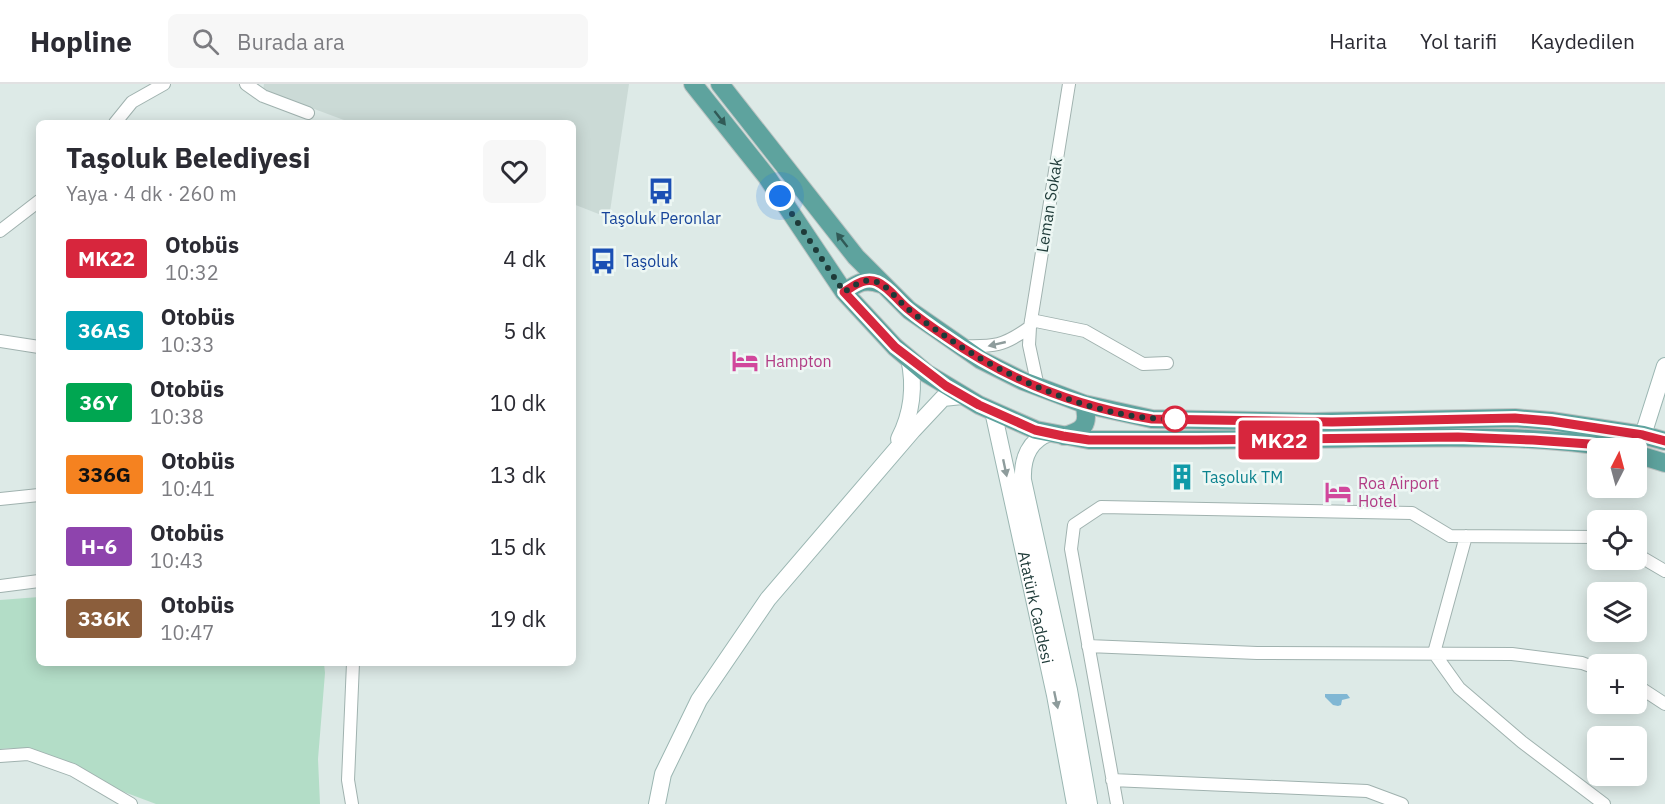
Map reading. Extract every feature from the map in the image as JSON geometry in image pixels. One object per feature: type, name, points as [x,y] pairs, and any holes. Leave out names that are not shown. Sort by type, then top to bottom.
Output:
[{"type":"main road","points":[[693,84],[767,177],[844,292],[895,347],[962,396],[1035,430],[1089,440],[1458,437],[1587,444]]},
{"type":"main road","points":[[720,84],[856,257],[881,284],[909,310],[959,346],[981,360],[1038,387],[1084,404],[1152,419],[1335,422],[1515,418],[1643,435],[1665,441]]},
{"type":"main road","points":[[844,292],[859,283],[870,280],[881,284]]},
{"type":"main road","points":[[893,450],[909,416],[913,381],[909,358]]},
{"type":"main road","points":[[1643,435],[1665,366]]},
{"type":"main road","points":[[657,804],[663,774],[699,700],[768,599],[893,450],[943,398],[962,396]]},
{"type":"main road","points":[[1056,434],[1077,432],[1084,426],[1087,419],[1084,404]]},
{"type":"main road","name":"Atatürk Caddesi","points":[[993,411],[1055,695],[1075,804]]},
{"type":"main road","name":"Atatürk Caddesi","points":[[1056,434],[1040,436],[1030,446],[1022,470],[1069,690],[1089,804]]},
{"type":"main road","points":[[1647,457],[1665,463]]},
{"type":"street","points":[[117,120],[132,102],[164,84]]},
{"type":"street","points":[[246,84],[263,96],[308,113]]},
{"type":"street","name":"Leman Sokak","points":[[1038,387],[1029,345],[1031,323],[1070,84]]},
{"type":"street","points":[[0,231],[36,203]]},
{"type":"street","points":[[959,346],[986,347],[1000,344],[1011,340],[1031,323],[1085,331],[1143,364],[1167,363]]},
{"type":"street","points":[[0,341],[36,347]]},
{"type":"street","points":[[0,499],[36,495]]},
{"type":"street","points":[[1117,804],[1071,549],[1074,525],[1101,507],[1412,513],[1450,536],[1587,537]]},
{"type":"street","points":[[1434,653],[1466,536]]},
{"type":"street","points":[[1647,560],[1665,571]]},
{"type":"street","points":[[0,586],[36,581]]},
{"type":"street","points":[[1088,646],[1257,653],[1512,654],[1587,665]]},
{"type":"street","points":[[1434,653],[1459,688],[1522,742],[1604,804]]},
{"type":"street","points":[[352,804],[348,780],[353,666]]},
{"type":"street","points":[[1647,692],[1665,704]]},
{"type":"street","points":[[0,756],[28,754],[73,770],[131,804]]},
{"type":"street","points":[[1112,780],[1367,791],[1402,804]]},
{"type":"shaded area","points":[[264,84],[629,84],[609,218],[576,205],[576,120],[344,120],[263,90]]},
{"type":"green space","points":[[36,597],[36,666],[324,666],[318,759],[320,804],[156,804],[108,786],[47,754],[13,748],[0,749],[0,600]]},
{"type":"water","points":[[1325,694],[1347,694],[1350,698],[1342,700],[1341,705],[1338,706],[1333,705]]},
{"type":"bus line","name":"MK22","points":[[1587,444],[1458,437],[1089,440],[1063,436],[1035,430],[979,405],[946,386],[895,347],[844,292],[859,283],[870,280],[881,284],[909,310],[946,337],[981,360],[1023,381],[1084,404],[1152,419],[1312,422],[1515,418],[1643,435],[1665,441]]},
{"type":"place","name":"Taşoluk Peronlar","points":[[661,191]]},
{"type":"place","name":"Taşoluk","points":[[603,261]]},
{"type":"place","name":"Hampton","points":[[745,361]]},
{"type":"place","name":"Taşoluk TM","points":[[1182,477]]},
{"type":"place","name":"Roa Airport Hotel","points":[[1338,492]]},
{"type":"route","points":[[780,196],[844,292],[859,283],[870,280],[881,284],[909,310],[946,337],[981,360],[1023,381],[1084,404],[1152,419],[1175,419]]}]
